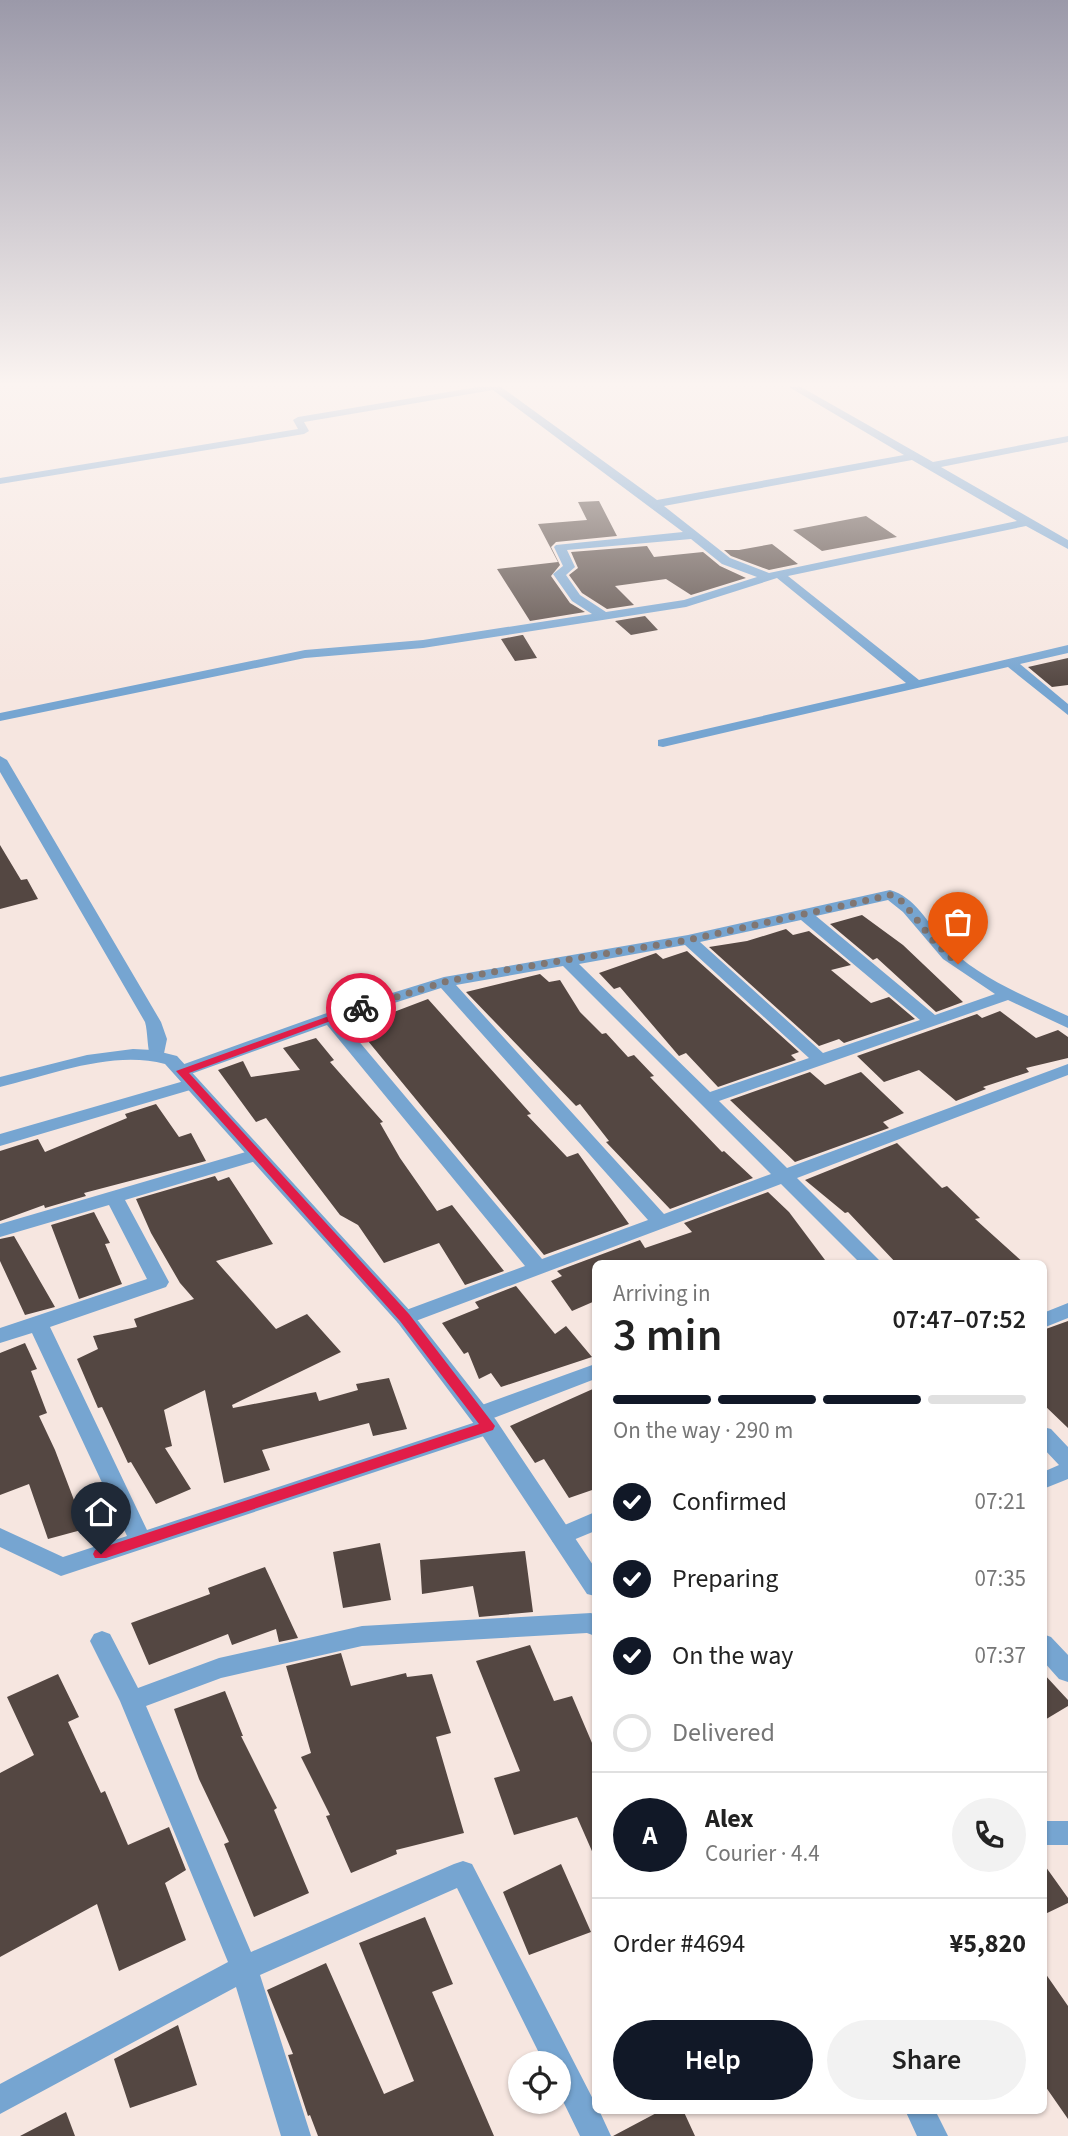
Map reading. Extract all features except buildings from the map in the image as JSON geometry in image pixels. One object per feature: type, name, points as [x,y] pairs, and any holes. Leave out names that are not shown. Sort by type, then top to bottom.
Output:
[{"type":"street","points":[[631,487],[726,561],[773,575],[915,683]]},
{"type":"street","points":[[655,504],[748,487]]},
{"type":"street","points":[[966,487],[1068,545]]},
{"type":"street","points":[[0,717],[305,653],[423,644],[686,603],[773,575],[1027,522]]},
{"type":"street","points":[[605,617],[576,598],[559,574],[569,566],[560,547],[694,536]]},
{"type":"street","points":[[663,743],[1068,649]]},
{"type":"street","points":[[1010,662],[1068,712]]},
{"type":"street","points":[[0,760],[153,1022],[158,1039],[157,1054]]},
{"type":"street","points":[[0,1140],[187,1078],[330,1018],[444,982],[688,940],[890,895],[903,902],[935,943],[958,964],[1068,1023]]},
{"type":"street","points":[[805,915],[932,1021]]},
{"type":"street","points":[[688,940],[821,1060]]},
{"type":"street","points":[[566,960],[869,1260]]},
{"type":"street","points":[[444,982],[662,1222]]},
{"type":"street","points":[[707,1100],[1011,994]]},
{"type":"street","points":[[330,1018],[538,1268]]},
{"type":"street","points":[[0,1082],[129,1053],[157,1054],[171,1060],[405,1318],[484,1420],[592,1582]]},
{"type":"street","points":[[405,1318],[1068,1069]]},
{"type":"street","points":[[0,1231],[256,1155]]},
{"type":"street","points":[[0,1336],[159,1282],[114,1197]]},
{"type":"street","points":[[1047,1319],[1068,1310]]},
{"type":"street","points":[[38,1324],[141,1541]]},
{"type":"street","points":[[0,1537],[61,1567],[484,1420],[592,1372]]},
{"type":"street","points":[[1047,1439],[1068,1460]]},
{"type":"street","points":[[1047,1479],[1068,1470]]},
{"type":"street","points":[[561,1536],[592,1522]]},
{"type":"street","points":[[132,1701],[219,1668],[362,1636],[592,1623]]},
{"type":"street","points":[[102,1641],[132,1701],[244,1968],[296,2136]]},
{"type":"street","points":[[1047,1648],[1068,1672]]},
{"type":"street","points":[[1047,1833],[1068,1833]]},
{"type":"street","points":[[0,2100],[244,1968],[463,1873],[596,2136]]},
{"type":"street","points":[[921,2114],[933,2136]]},
{"type":"way so far","points":[[361,1008],[444,982],[688,940],[890,895],[903,902],[935,943],[958,964]]},
{"type":"route","points":[[101,1554],[488,1426],[405,1318],[182,1071],[361,1008]]}]
